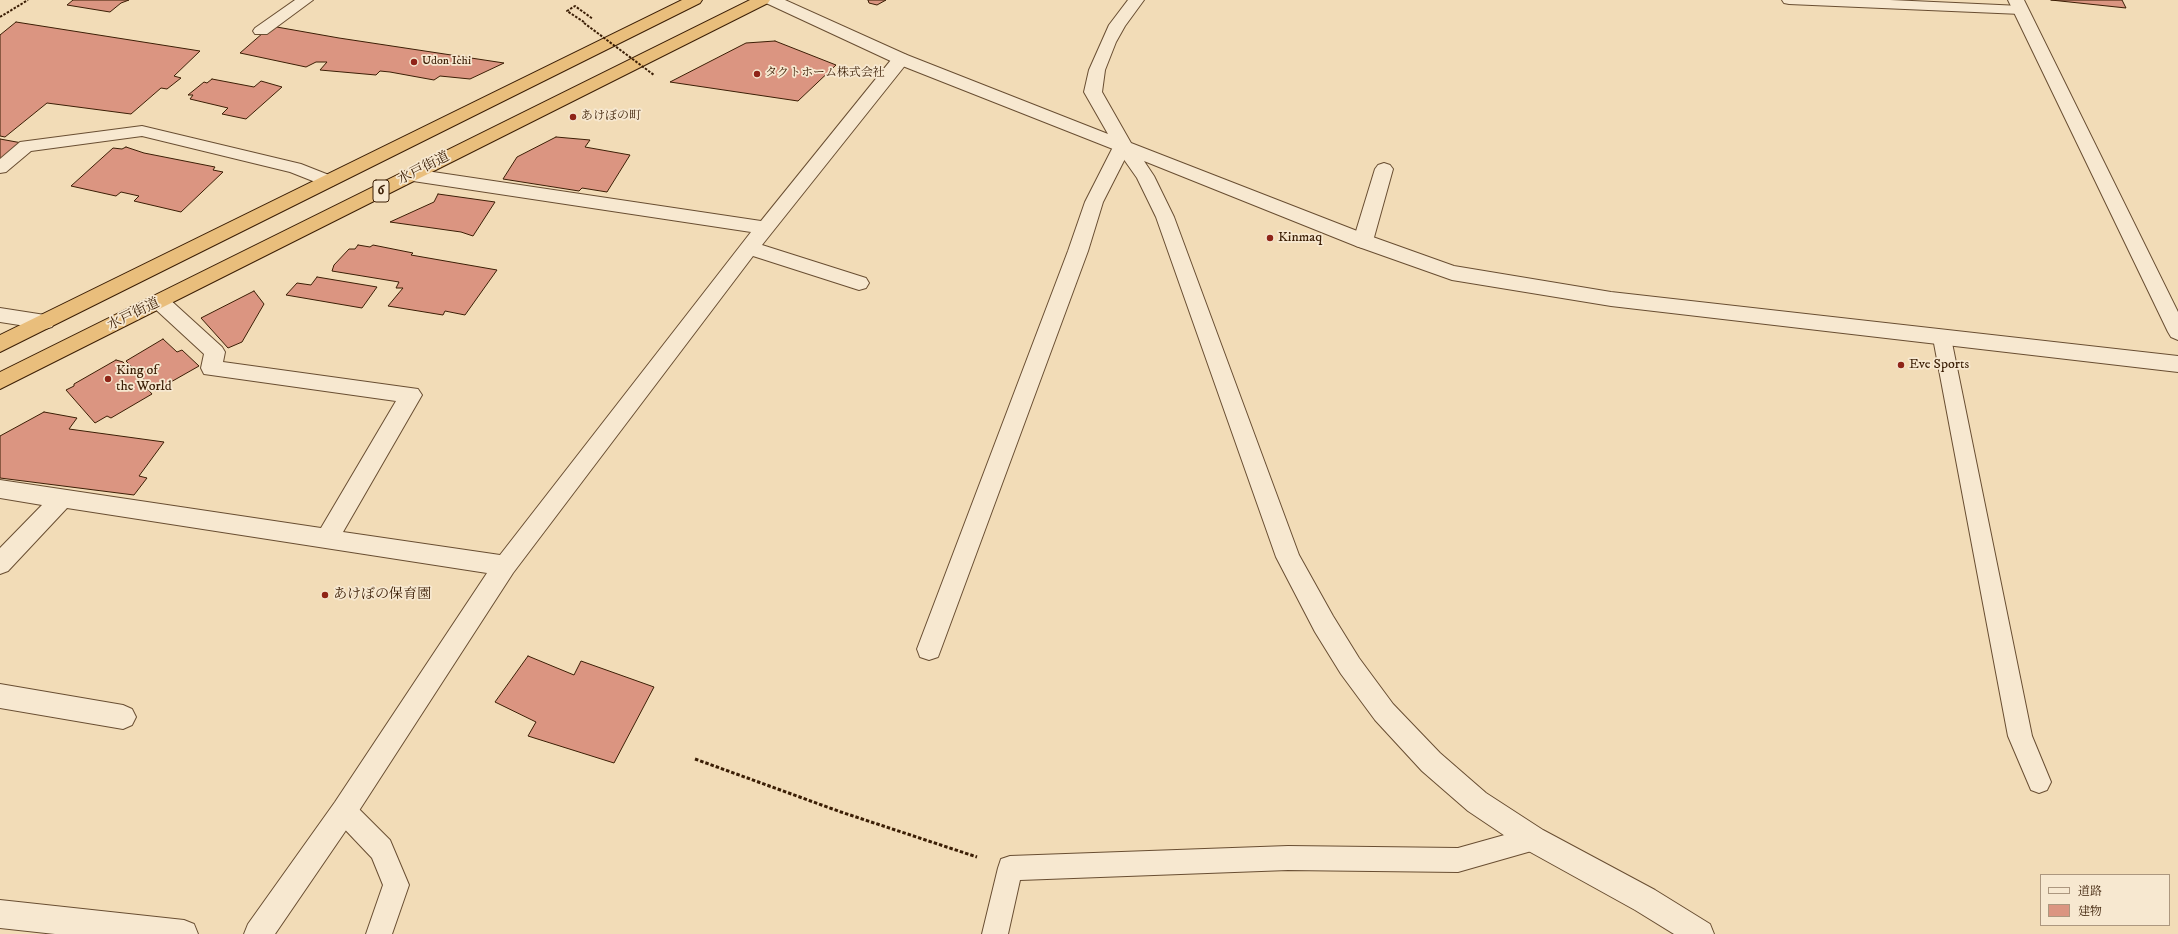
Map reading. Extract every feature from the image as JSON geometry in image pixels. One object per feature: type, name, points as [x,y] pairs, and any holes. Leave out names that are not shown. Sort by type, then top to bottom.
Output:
[{"type":"highway","name":"6","points":[[0,344],[694,0]]},
{"type":"highway","name":"水戸街道","points":[[0,380],[160,302],[762,0]]},
{"type":"street","points":[[261,31],[305,0]]},
{"type":"street","points":[[772,0],[900,58],[1363,241],[1452,273],[1611,299],[2178,364]]},
{"type":"street","points":[[1136,0],[1117,25],[1108,42],[1097,70],[1093,92],[1123,145],[1145,176],[1165,217],[1288,557],[1324,624],[1350,666],[1384,712],[1430,762],[1478,802],[1533,839],[1645,900],[1700,934]]},
{"type":"street","points":[[2018,5],[2178,332]]},
{"type":"street","points":[[258,934],[344,811],[505,566],[764,228],[900,58]]},
{"type":"street","points":[[929,649],[1078,251],[1094,202],[1123,145]]},
{"type":"street","points":[[1363,241],[1384,169]]},
{"type":"street","points":[[414,175],[764,228]]},
{"type":"street","points":[[749,248],[859,284]]},
{"type":"street","points":[[160,302],[215,352],[211,368],[411,395],[327,539]]},
{"type":"street","points":[[0,315],[45,322]]},
{"type":"street","points":[[0,489],[505,566]]},
{"type":"street","points":[[0,564],[62,499]]},
{"type":"street","points":[[0,696],[123,717]]},
{"type":"street","points":[[0,914],[184,934]]},
{"type":"lane","points":[[1789,0],[2018,5]]},
{"type":"lane","points":[[0,168],[26,146],[142,130],[295,168],[328,181]]},
{"type":"lane","points":[[1942,338],[2020,736],[2039,782]]},
{"type":"lane","points":[[344,811],[381,849],[396,885],[379,934]]},
{"type":"lane","points":[[995,934],[1010,868],[1288,858],[1458,860],[1533,839]]},
{"type":"path","points":[[0,17],[28,0]]},
{"type":"path","points":[[599,22],[575,6],[567,11],[654,75]]},
{"type":"path","points":[[694,759],[847,814],[1010,868]]},
{"type":"building","points":[[73,0],[129,0],[121,3],[110,12],[67,5]]},
{"type":"building","points":[[868,0],[886,0],[877,5],[869,3]]},
{"type":"building","points":[[2051,0],[2122,0],[2126,8]]},
{"type":"building","points":[[16,22],[200,51],[174,76],[181,78],[167,89],[161,88],[131,114],[47,103],[5,137],[0,136],[0,35]]},
{"type":"building","points":[[271,26],[504,63],[470,79],[440,76],[434,80],[380,71],[376,75],[320,70],[327,62],[316,62],[306,67],[240,53]]},
{"type":"building","name":"タクトホーム株式会社","points":[[775,41],[836,65],[798,101],[670,82],[746,43]]},
{"type":"building","points":[[212,79],[254,87],[261,81],[282,87],[246,119],[222,114],[228,108],[190,99],[193,95],[188,95],[204,82],[207,83]]},
{"type":"building","points":[[556,137],[590,140],[585,147],[630,155],[607,192],[582,188],[579,191],[503,179],[517,157]]},
{"type":"building","points":[[0,139],[22,143],[0,162]]},
{"type":"building","points":[[126,147],[144,153],[215,167],[213,170],[223,172],[181,212],[134,201],[139,196],[121,192],[116,196],[71,186],[113,148],[122,149]]},
{"type":"building","points":[[438,194],[495,202],[473,236],[461,232],[390,222],[434,202]]},
{"type":"building","points":[[358,245],[370,247],[373,245],[413,253],[411,255],[497,270],[465,315],[445,311],[443,315],[388,306],[403,288],[396,288],[399,282],[332,271],[334,265],[349,249],[355,249]]},
{"type":"building","points":[[317,277],[377,287],[362,308],[286,295],[297,283],[311,285]]},
{"type":"building","points":[[254,291],[264,304],[242,342],[228,348],[201,318]]},
{"type":"building","points":[[163,339],[177,352],[182,350],[199,366],[155,391],[126,361]]},
{"type":"building","points":[[116,360],[123,362],[152,394],[111,418],[107,416],[95,423],[66,390]]},
{"type":"building","points":[[44,412],[77,418],[69,429],[164,442],[139,476],[147,478],[134,495],[0,478],[0,436]]},
{"type":"building","points":[[528,656],[574,675],[581,661],[654,687],[614,763],[528,736],[536,722],[495,702]]},
{"type":"place","name":"Udon Ichi","points":[[414,62]]},
{"type":"place","name":"タクトホーム株式会社","points":[[757,74]]},
{"type":"place","name":"あけぼの町","points":[[573,117]]},
{"type":"place","name":"Kinmaq","points":[[1270,238]]},
{"type":"place","name":"Eve Sports","points":[[1901,365]]},
{"type":"place","name":"King of the World","points":[[108,379]]},
{"type":"place","name":"あけぼの保育園","points":[[325,595]]}]
